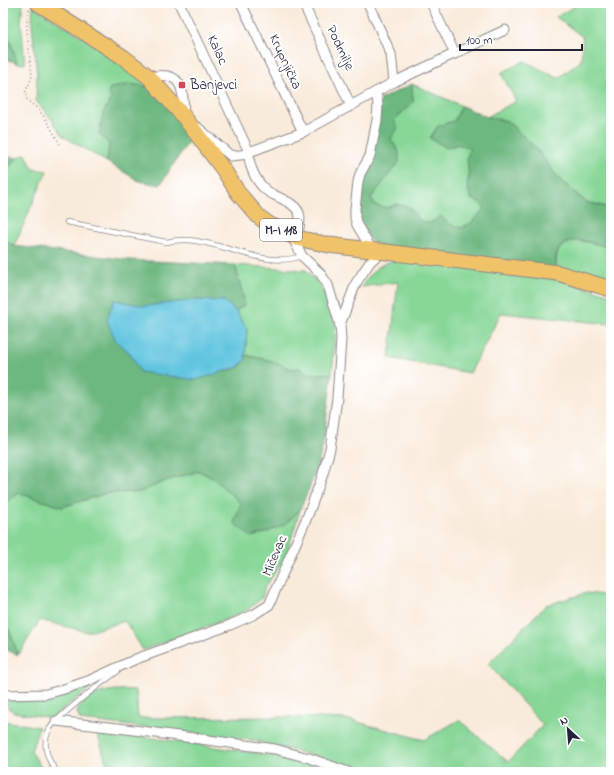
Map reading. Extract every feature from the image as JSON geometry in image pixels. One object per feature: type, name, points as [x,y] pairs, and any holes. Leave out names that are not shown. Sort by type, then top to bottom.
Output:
[{"type":"main road","name":"M-I 118","points":[[38,3],[123,57],[149,77],[186,120],[250,208],[270,225],[294,237],[329,245],[558,273],[611,289]]},
{"type":"street","name":"Kalac","points":[[179,3],[249,153],[251,168],[257,179],[265,190],[292,205],[299,214],[300,220],[294,237]]},
{"type":"street","name":"Krupnjička","points":[[241,3],[303,132]]},
{"type":"street","name":"Podmilje","points":[[303,3],[351,106]]},
{"type":"street","points":[[368,3],[392,54],[394,82]]},
{"type":"street","points":[[431,3],[455,54]]},
{"type":"street","points":[[186,120],[199,128],[232,156],[249,153],[303,132],[394,82],[505,30]]},
{"type":"street","points":[[376,92],[378,106],[377,120],[370,156],[360,174],[358,182],[355,209],[357,225],[377,251]]},
{"type":"street","points":[[294,237],[302,256],[320,273],[328,285],[340,325]]},
{"type":"street","name":"Mičevac","points":[[3,695],[46,694],[62,690],[88,681],[136,659],[253,615],[269,605],[308,515],[322,477],[330,448],[337,398],[341,340],[340,325],[356,283],[377,251]]},
{"type":"street","points":[[56,721],[126,729],[275,750],[309,758],[348,772]]},
{"type":"lane","points":[[67,222],[166,242],[196,240],[264,258],[280,260],[302,256]]},
{"type":"lane","points":[[57,772],[50,763],[45,747],[48,732],[56,721],[88,692],[136,659]]},
{"type":"path","points":[[28,3],[27,32],[32,77],[25,93],[26,100],[37,108],[46,118],[61,146]]},
{"type":"path","points":[[3,708],[6,714]]},
{"type":"green space","points":[[3,3],[23,3],[21,22],[25,64],[17,63],[9,37],[3,29]]},
{"type":"green space","points":[[580,3],[611,3],[611,208],[586,202],[559,179],[534,146],[507,121],[487,117],[516,101],[501,73],[524,61],[558,78],[581,61],[583,37],[556,17]]},
{"type":"green space","points":[[33,6],[135,70],[153,87],[112,98],[103,113],[109,144],[107,162],[63,136],[36,101],[37,75],[32,24]]},
{"type":"green space","points":[[3,29],[9,37],[17,63],[3,58]]},
{"type":"green space","points":[[131,84],[153,87],[188,132],[188,142],[160,185],[139,181],[107,162],[109,144],[99,134],[103,113],[112,98],[108,95],[110,88]]},
{"type":"green space","points":[[412,84],[462,106],[454,121],[438,126],[430,138],[447,148],[458,144],[471,149],[467,158],[469,177],[467,184],[486,208],[471,223],[461,228],[449,224],[420,221],[409,207],[396,204],[387,208],[375,205],[371,198],[380,186],[399,152],[390,139],[394,120],[413,102]]},
{"type":"green space","points":[[412,84],[413,102],[394,120],[398,128],[391,139],[399,152],[399,162],[371,198],[375,205],[387,208],[396,204],[409,207],[420,221],[430,223],[441,216],[449,224],[461,228],[471,223],[485,208],[479,202],[471,199],[467,184],[469,177],[467,158],[470,149],[458,144],[447,148],[430,138],[438,126],[454,121],[462,106],[487,117],[507,121],[534,146],[559,179],[586,202],[611,208],[611,249],[588,242],[572,241],[566,243],[560,248],[556,255],[556,268],[380,247],[370,240],[359,219],[360,191],[381,99]]},
{"type":"green space","points":[[26,154],[33,169],[47,171],[14,246],[3,240],[3,183],[9,166],[15,160]]},
{"type":"green space","points":[[3,155],[17,158],[6,170],[3,184]]},
{"type":"green space","points":[[3,240],[14,246],[130,260],[235,265],[245,304],[236,311],[224,301],[196,300],[144,306],[115,300],[116,341],[130,353],[140,372],[219,372],[240,366],[245,359],[245,355],[272,361],[291,369],[300,368],[307,374],[332,374],[324,438],[318,467],[300,510],[284,525],[251,537],[234,523],[241,503],[213,478],[199,471],[168,480],[140,492],[107,493],[62,507],[19,493],[3,505]]},
{"type":"green space","points":[[577,240],[602,245],[611,249],[611,283],[556,268],[558,252],[562,246]]},
{"type":"green space","points":[[398,259],[559,279],[611,295],[611,324],[501,313],[470,373],[389,358],[398,282],[361,287],[376,268],[385,263]]},
{"type":"green space","points":[[235,265],[306,270],[321,286],[336,326],[332,374],[307,374],[300,368],[291,369],[272,361],[245,355],[247,329],[236,311],[245,304]]},
{"type":"green space","points":[[199,471],[213,478],[241,503],[251,537],[284,525],[300,510],[286,556],[265,587],[262,598],[249,609],[230,618],[143,650],[125,621],[87,632],[40,620],[18,655],[9,629],[3,626],[3,505],[19,493],[62,507],[107,493],[140,492],[168,480]]},
{"type":"green space","points":[[587,593],[611,596],[611,772],[360,772],[319,757],[251,740],[80,720],[77,712],[87,699],[102,692],[136,690],[138,718],[295,717],[346,719],[424,740],[459,720],[508,762],[543,725],[488,664],[546,605]]},
{"type":"green space","points":[[3,626],[9,629],[18,655],[3,648]]},
{"type":"green space","points":[[92,686],[52,718],[13,712],[4,702],[9,700],[50,699]]},
{"type":"green space","points":[[3,721],[39,727],[31,751],[44,772],[3,772]]},
{"type":"green space","points":[[97,732],[156,738],[275,756],[334,772],[109,772]]},
{"type":"water","points":[[115,300],[144,306],[196,300],[224,301],[236,311],[247,329],[245,360],[238,367],[196,380],[140,372],[130,353],[116,341],[107,321]]},
{"type":"place","name":"Banjevci","points":[[182,85]]}]
